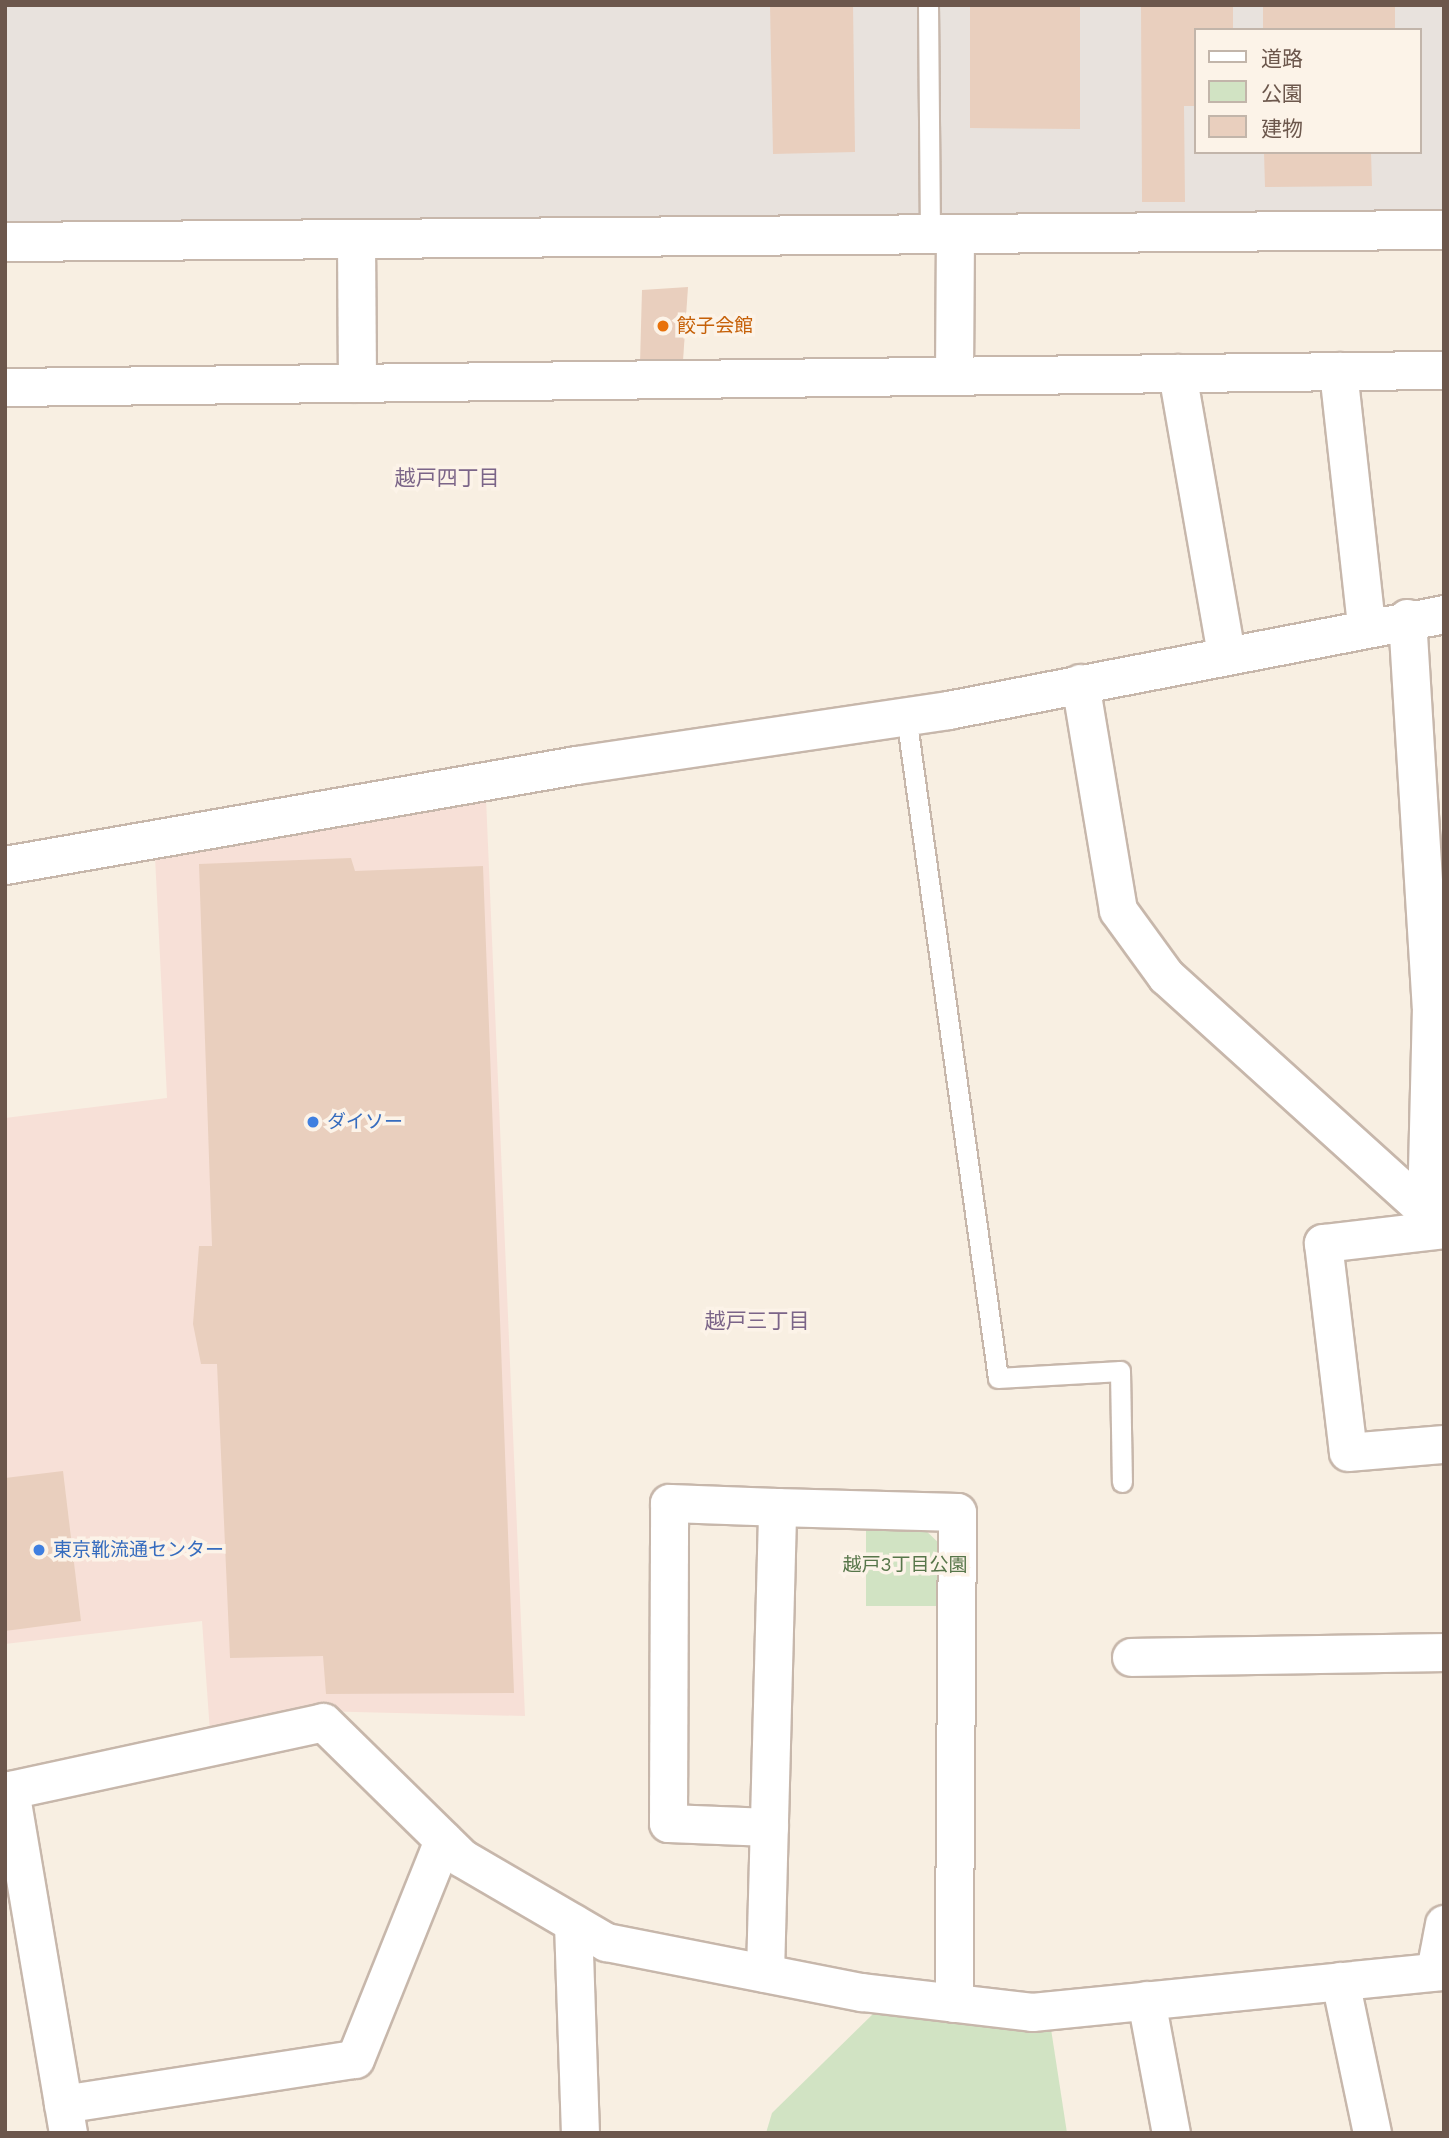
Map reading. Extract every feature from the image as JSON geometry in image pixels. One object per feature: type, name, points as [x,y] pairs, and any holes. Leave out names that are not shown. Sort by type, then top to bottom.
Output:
[{"type":"street","points":[[5,242],[1444,230]]},
{"type":"street","points":[[943,233],[954,376]]},
{"type":"street","points":[[356,239],[357,383]]},
{"type":"street","points":[[5,387],[1444,370]]},
{"type":"street","points":[[1338,371],[1366,625]]},
{"type":"street","points":[[1177,373],[1226,654]]},
{"type":"street","points":[[5,865],[576,765],[906,716],[1366,625],[1444,614]]},
{"type":"street","points":[[1407,618],[1438,1007],[1438,1222]]},
{"type":"street","points":[[1080,683],[1118,910],[1166,976],[1438,1222]]},
{"type":"street","points":[[1438,1222],[1323,1243],[1348,1452],[1444,1444]]},
{"type":"street","points":[[769,1827],[668,1823],[669,1503],[957,1512],[954,2003]]},
{"type":"street","points":[[765,1973],[777,1507]]},
{"type":"street","points":[[1131,1657],[1444,1652]]},
{"type":"street","points":[[443,1840],[355,2059],[65,2118],[8,1790],[323,1722],[462,1858],[606,1942],[765,1973],[954,2003],[1032,2011],[1440,1971],[1444,1924]]},
{"type":"street","points":[[573,1923],[580,2133]]},
{"type":"street","points":[[1340,1981],[1372,2133]]},
{"type":"street","points":[[1146,2000],[1171,2133]]},
{"type":"lane","points":[[928,5],[943,233]]},
{"type":"lane","points":[[906,716],[998,1378],[1120,1371],[1122,1482]]},
{"type":"shaded area","points":[[5,5],[1444,5],[1444,215],[5,225]]},
{"type":"shaded area","points":[[486,798],[525,1716],[314,1711],[210,1732],[202,1621],[5,1644],[5,1118],[167,1098],[155,857]]},
{"type":"green space","name":"越戸3丁目公園","points":[[866,1524],[921,1526],[944,1548],[942,1606],[866,1606]]},
{"type":"green space","points":[[876,2011],[1051,2029],[1067,2133],[766,2133],[772,2113]]},
{"type":"building","points":[[770,5],[853,5],[855,152],[773,154]]},
{"type":"building","points":[[970,5],[1080,5],[1080,129],[970,128]]},
{"type":"building","points":[[1141,5],[1233,5],[1233,28],[1194,28],[1194,106],[1184,106],[1185,202],[1142,202]]},
{"type":"building","points":[[1263,5],[1395,5],[1395,28],[1263,28]]},
{"type":"building","points":[[1264,154],[1371,154],[1372,186],[1265,187]]},
{"type":"building","name":"餃子会館","points":[[688,287],[683,361],[640,363],[642,290]]},
{"type":"building","points":[[351,858],[355,871],[483,866],[514,1693],[326,1694],[323,1656],[230,1658],[217,1364],[201,1364],[193,1324],[199,1246],[212,1246],[199,864]]},
{"type":"building","name":"東京靴流通センター","points":[[63,1471],[81,1621],[5,1631],[5,1478]]},
{"type":"place","name":"餃子会館","points":[[663,326]]},
{"type":"place","name":"ダイソー","points":[[313,1122]]},
{"type":"place","name":"東京靴流通センター","points":[[39,1550]]},
{"type":"district","name":"越戸四丁目","points":[[447,478]]},
{"type":"district","name":"越戸三丁目","points":[[757,1321]]}]
